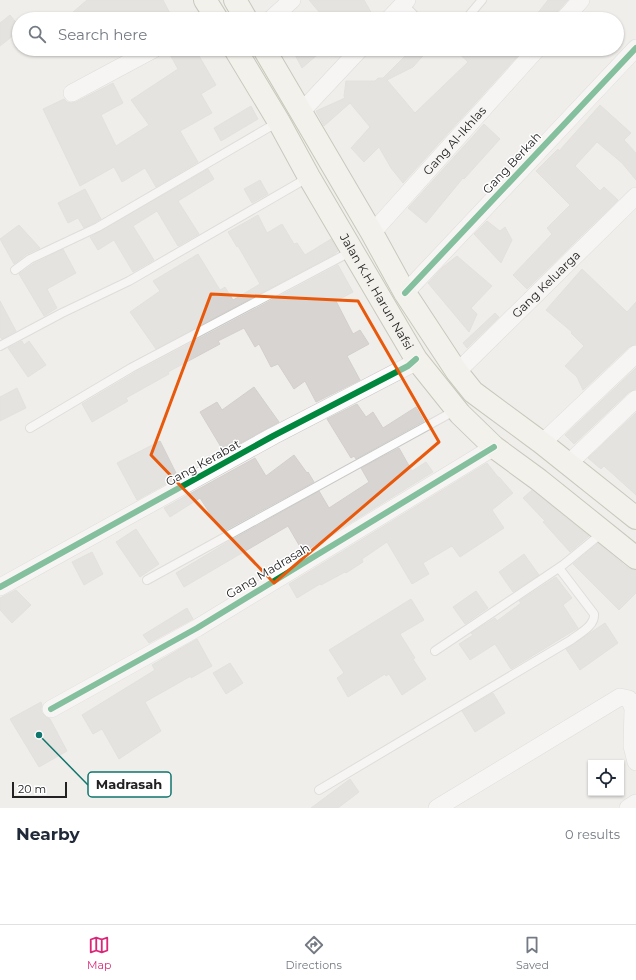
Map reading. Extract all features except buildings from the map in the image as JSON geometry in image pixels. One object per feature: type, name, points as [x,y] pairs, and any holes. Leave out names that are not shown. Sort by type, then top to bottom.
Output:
[{"type":"main road","points":[[235,0],[242,12]]},
{"type":"main road","name":"Jalan K.H. Harun Nafsi","points":[[239,56],[416,359],[457,410],[494,447],[539,480],[636,558]]},
{"type":"main road","name":"Jalan K.H. Harun Nafsi","points":[[268,56],[372,233],[404,293],[457,372],[473,392],[542,443],[636,518]]},
{"type":"street","points":[[279,12],[292,0]]},
{"type":"street","points":[[570,12],[581,0]]},
{"type":"street","points":[[396,12],[405,2]]},
{"type":"street","name":"Gang Berkah","points":[[404,293],[636,48]]},
{"type":"street","points":[[72,93],[141,56]]},
{"type":"street","points":[[301,112],[353,56]]},
{"type":"street","name":"Gang Al-Ikhlas","points":[[372,233],[531,56]]},
{"type":"street","name":"Gang Keluarga","points":[[457,372],[636,196]]},
{"type":"street","points":[[542,443],[636,354]]},
{"type":"street","name":"Gang Kerabat","points":[[0,587],[273,436],[408,366],[416,359]]},
{"type":"street","points":[[568,464],[636,399]]},
{"type":"street","name":"Gang Madrasah","points":[[51,709],[197,628],[494,447]]},
{"type":"street","points":[[437,808],[620,697],[628,699],[633,708],[632,746],[636,762]]},
{"type":"street","points":[[628,808],[636,803]]},
{"type":"lane","points":[[472,12],[482,0]]},
{"type":"lane","points":[[405,2],[413,12]]},
{"type":"lane","points":[[15,270],[30,259],[98,227],[279,122]]},
{"type":"lane","points":[[0,346],[62,313],[129,281],[309,177]]},
{"type":"lane","points":[[30,428],[132,368],[352,250]]},
{"type":"lane","points":[[147,580],[457,410]]},
{"type":"lane","points":[[435,651],[561,566],[603,532]]},
{"type":"lane","points":[[318,790],[571,640],[588,628],[594,620],[594,614],[561,566]]},
{"type":"highlighted area","points":[[211,294],[358,301],[439,442],[274,583],[151,455]]},
{"type":"cycle path","points":[[405,293],[636,48]]},
{"type":"cycle path","points":[[0,587],[273,436],[408,366],[416,359]]},
{"type":"cycle path","points":[[51,709],[197,628],[494,447]]},
{"type":"place","name":"Madrasah","points":[[39,735]]}]
